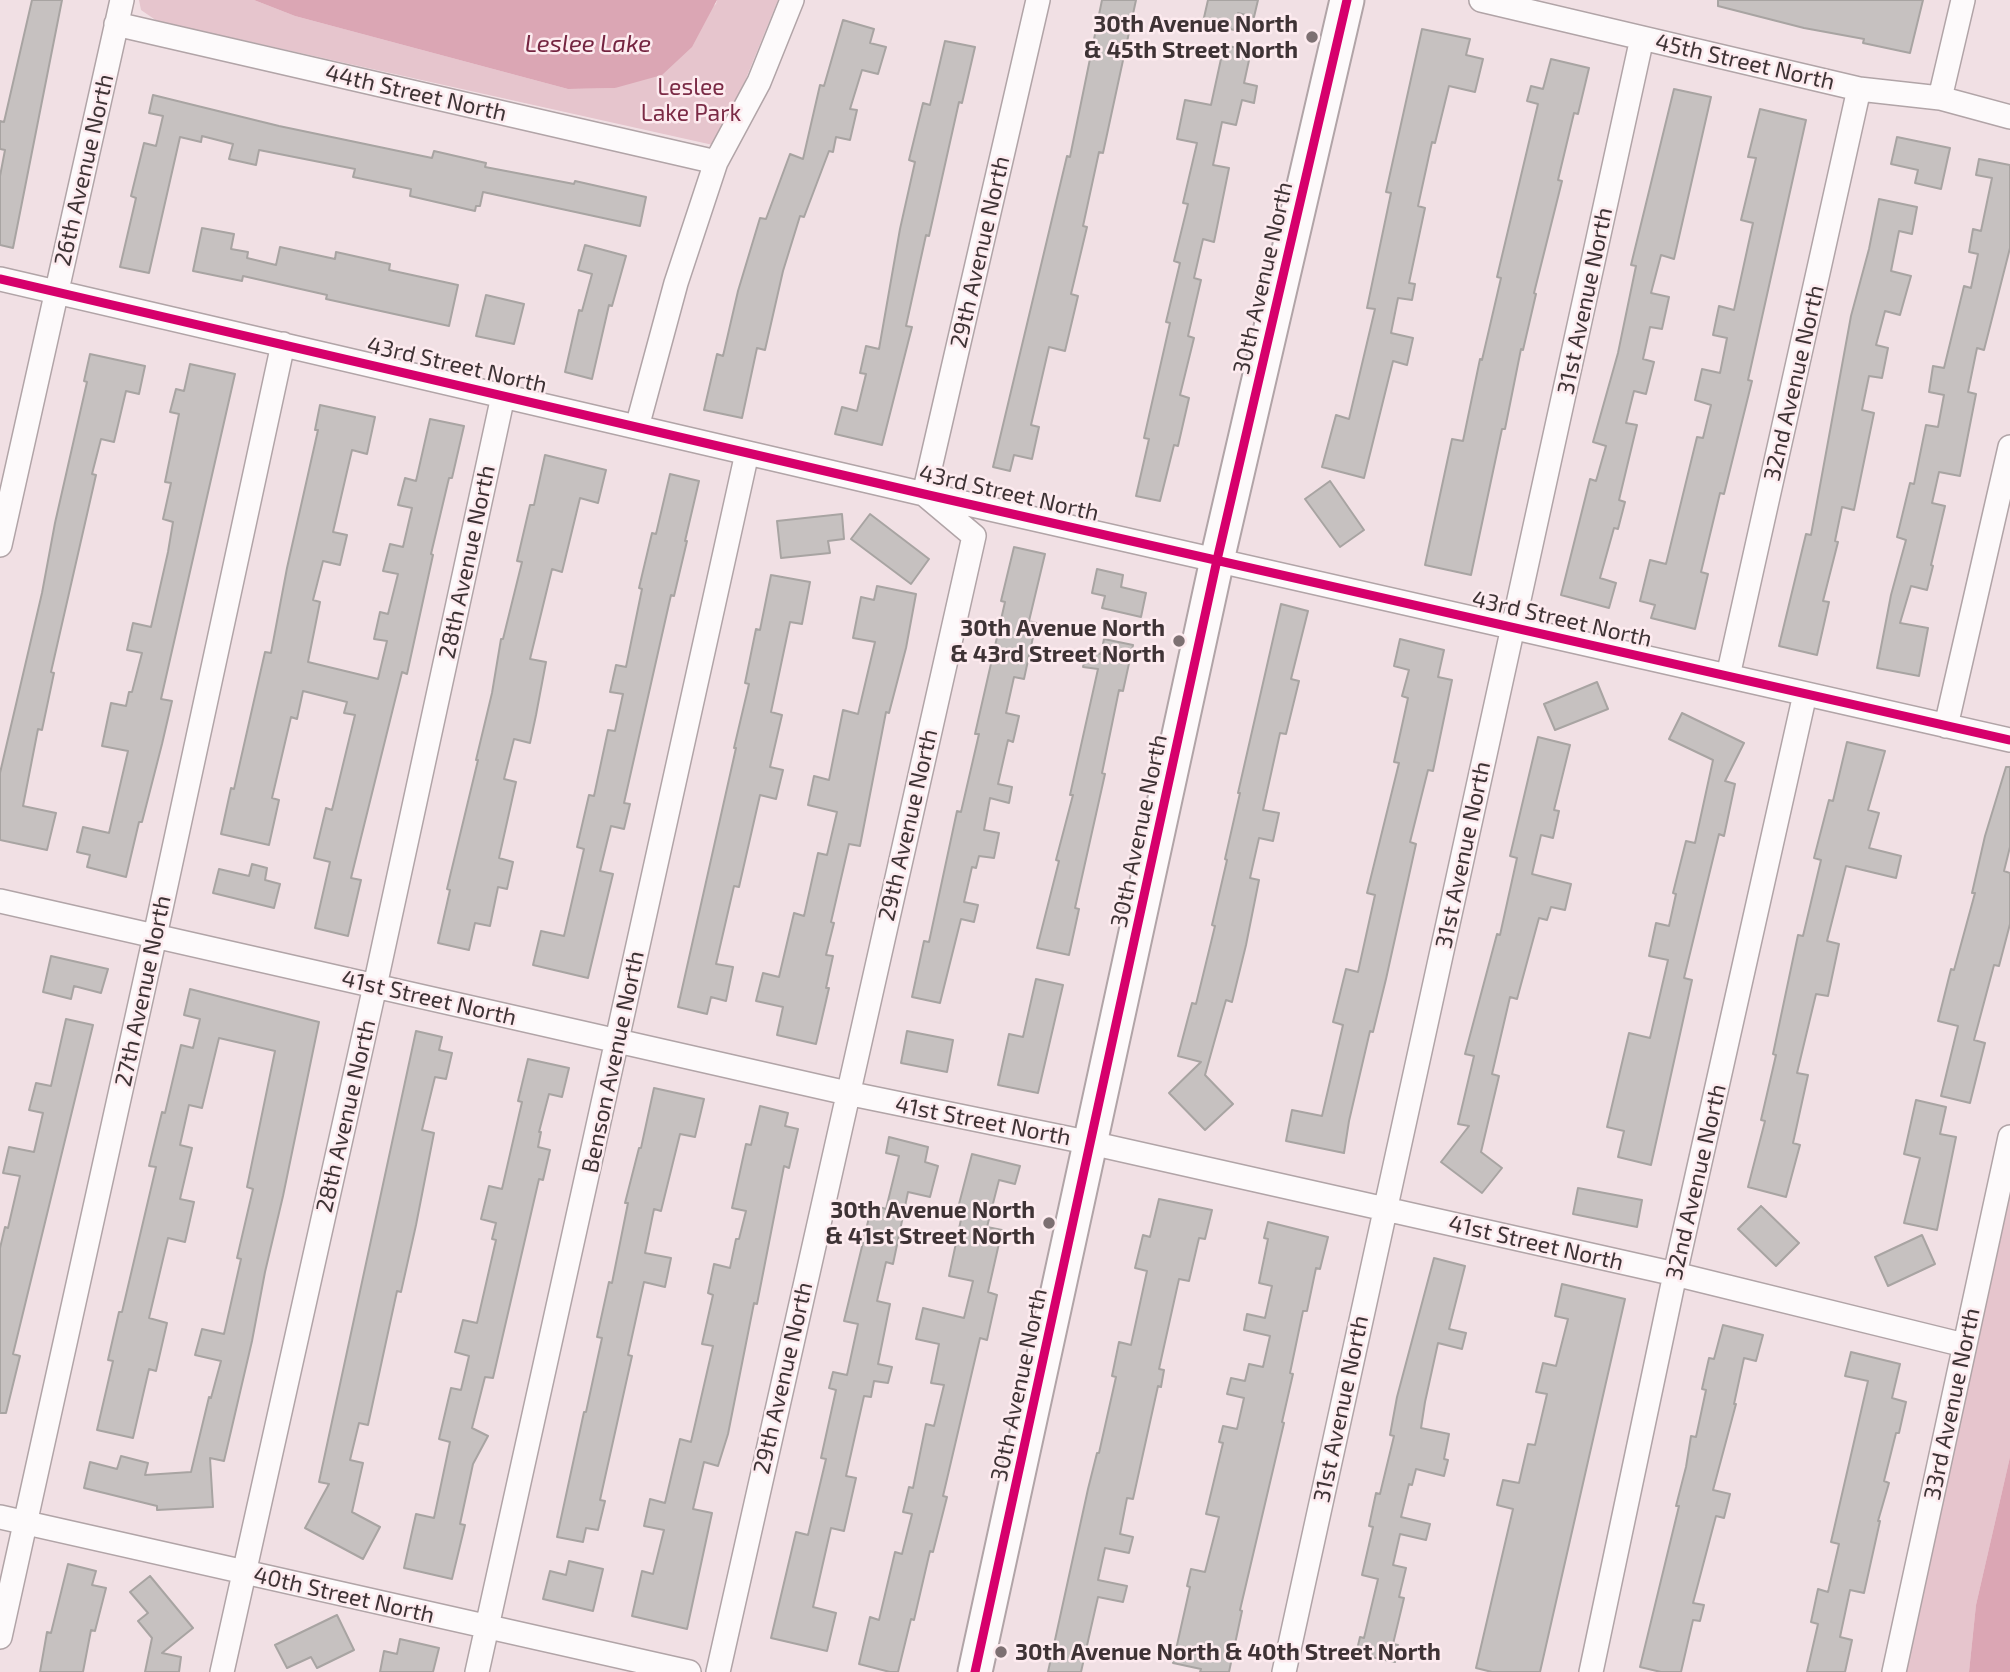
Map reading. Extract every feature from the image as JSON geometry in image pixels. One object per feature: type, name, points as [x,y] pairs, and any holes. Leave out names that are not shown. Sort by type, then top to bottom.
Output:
[{"type":"street","name":"26th Avenue North","points":[[0,545],[122,0]]},
{"type":"street","points":[[637,427],[676,283],[716,162],[759,82],[792,0]]},
{"type":"street","name":"29th Avenue North","points":[[718,1672],[974,536],[924,494],[1038,0]]},
{"type":"street","name":"30th Avenue North","points":[[975,1672],[1217,560],[1347,0]]},
{"type":"street","name":"45th Street North","points":[[1481,0],[1860,89],[1940,99],[2010,117]]},
{"type":"street","points":[[1940,99],[1963,0]]},
{"type":"street","name":"44th Street North","points":[[117,24],[716,162]]},
{"type":"street","name":"31st Avenue North","points":[[1284,1672],[1642,38]]},
{"type":"street","name":"32nd Avenue North","points":[[1728,676],[1860,89]]},
{"type":"street","name":"43rd Street North","points":[[0,279],[924,494],[2010,740]]},
{"type":"street","name":"27th Avenue North","points":[[0,1637],[283,344]]},
{"type":"street","name":"28th Avenue North","points":[[222,1672],[503,396]]},
{"type":"street","points":[[1945,726],[2010,447]]},
{"type":"street","name":"Benson Avenue North","points":[[477,1672],[747,453]]},
{"type":"street","name":"32nd Avenue North","points":[[1591,1672],[1675,1274],[1805,694]]},
{"type":"street","name":"41st Street North","points":[[0,901],[847,1093],[1091,1143],[1675,1274],[1965,1345]]},
{"type":"street","name":"33rd Avenue North","points":[[1894,1672],[2010,1137]]},
{"type":"street","name":"40th Street North","points":[[0,1517],[689,1672]]},
{"type":"green space","name":"Leslee Lake Park","points":[[139,0],[254,0],[295,16],[568,89],[615,88],[716,4],[717,0],[778,0],[745,81],[713,145],[157,21],[141,10]]},
{"type":"green space","points":[[2010,1196],[2010,1457],[1976,1605],[1969,1672],[1906,1672]]},
{"type":"water","name":"Leslee Lake","points":[[254,0],[717,0],[692,47],[662,75],[615,88],[568,89],[295,16]]},
{"type":"water","points":[[2010,1457],[2010,1672],[1969,1672],[1976,1605]]},
{"type":"building","points":[[32,0],[62,0],[13,248],[0,245],[0,176],[5,150],[0,149],[0,121],[4,122]]},
{"type":"building","points":[[1102,0],[1136,0],[1103,153],[1099,152],[1083,226],[1087,227],[1071,294],[1078,296],[1065,351],[1049,347],[1031,425],[1039,427],[1032,459],[1014,455],[1010,471],[993,467],[1067,156],[1070,157]]},
{"type":"building","points":[[1208,0],[1258,0],[1254,17],[1238,13],[1234,30],[1203,22]]},
{"type":"building","points":[[1718,0],[1923,0],[1910,53],[1863,43],[1864,39],[1804,28],[1718,6]]},
{"type":"building","points":[[843,20],[874,29],[870,43],[886,47],[878,74],[862,70],[850,109],[857,110],[850,140],[836,137],[833,152],[829,151],[804,217],[800,216],[783,271],[765,350],[757,348],[742,418],[704,410],[717,354],[723,356],[738,291],[760,218],[766,219],[790,154],[803,159],[820,85],[824,86]]},
{"type":"building","points":[[1422,29],[1470,39],[1466,55],[1483,59],[1475,92],[1449,86],[1435,143],[1432,142],[1418,206],[1425,208],[1409,283],[1415,284],[1412,300],[1398,298],[1391,333],[1413,338],[1407,365],[1393,361],[1364,478],[1322,467],[1336,415],[1349,419],[1375,309],[1367,308],[1391,193],[1386,192]]},
{"type":"building","points":[[945,41],[975,47],[962,103],[959,102],[929,236],[926,235],[906,326],[912,327],[882,445],[835,434],[842,407],[857,411],[866,374],[860,373],[866,346],[879,349],[915,162],[909,160],[923,103],[930,105]]},
{"type":"building","points":[[1224,45],[1251,51],[1244,83],[1257,86],[1254,103],[1242,100],[1236,125],[1222,122],[1213,165],[1229,168],[1214,242],[1203,239],[1194,278],[1201,280],[1188,336],[1194,338],[1180,395],[1189,398],[1178,446],[1174,445],[1160,501],[1136,496],[1149,439],[1144,438],[1170,323],[1166,322],[1180,263],[1174,261],[1188,204],[1183,203],[1197,143],[1177,139],[1185,100],[1211,105]]},
{"type":"building","points":[[1551,59],[1589,68],[1578,114],[1574,113],[1558,180],[1562,181],[1523,350],[1521,349],[1505,429],[1502,429],[1471,575],[1425,565],[1452,439],[1463,441],[1501,278],[1497,277],[1538,104],[1527,101],[1531,86],[1543,89]]},
{"type":"building","points":[[1674,89],[1711,97],[1674,259],[1661,255],[1651,293],[1669,297],[1662,329],[1650,327],[1643,359],[1654,362],[1646,394],[1634,391],[1626,423],[1637,425],[1619,500],[1625,502],[1618,529],[1614,528],[1600,578],[1616,583],[1609,608],[1561,595],[1590,479],[1596,481],[1606,446],[1593,442],[1618,353],[1636,266],[1631,265]]},
{"type":"building","points":[[153,95],[279,126],[432,158],[434,151],[486,163],[485,167],[574,184],[575,181],[646,197],[640,226],[483,192],[480,206],[476,206],[475,211],[410,196],[411,189],[353,177],[355,169],[259,150],[256,165],[229,159],[233,144],[202,136],[201,142],[180,137],[149,273],[120,267],[136,198],[131,196],[144,143],[156,146],[163,116],[149,113]]},
{"type":"building","points":[[1760,109],[1806,120],[1748,380],[1752,381],[1701,572],[1708,574],[1695,629],[1651,618],[1655,605],[1640,601],[1650,560],[1666,564],[1697,437],[1703,438],[1711,405],[1695,400],[1702,369],[1720,373],[1727,338],[1713,335],[1719,306],[1734,310],[1753,223],[1741,220],[1756,158],[1748,157]]},
{"type":"building","points":[[1897,137],[1950,148],[1941,189],[1915,183],[1918,170],[1891,164]]},
{"type":"building","points":[[1979,159],[2010,165],[2010,248],[1984,350],[1977,348],[1968,392],[1976,394],[1960,476],[1939,472],[1932,503],[1945,506],[1927,590],[1911,586],[1900,623],[1928,628],[1919,676],[1877,668],[1891,595],[1906,540],[1897,537],[1910,483],[1914,484],[1926,425],[1938,427],[1944,395],[1929,392],[1933,366],[1944,368],[1964,286],[1971,288],[1978,254],[1969,252],[1973,229],[1981,231],[1992,178],[1976,175]]},
{"type":"building","points":[[1879,199],[1917,207],[1912,234],[1899,231],[1891,271],[1911,276],[1900,315],[1885,311],[1876,345],[1888,348],[1882,378],[1869,376],[1862,410],[1874,413],[1854,510],[1842,507],[1835,541],[1838,542],[1823,601],[1829,602],[1817,655],[1779,646],[1806,534],[1811,535],[1851,316]]},
{"type":"building","points":[[202,228],[234,234],[231,249],[248,252],[247,258],[276,265],[280,247],[335,259],[336,252],[390,264],[389,270],[458,285],[449,326],[326,299],[327,295],[243,276],[242,281],[193,271]]},
{"type":"building","points":[[585,245],[626,256],[612,306],[609,305],[592,379],[565,372],[579,310],[582,311],[592,274],[578,270]]},
{"type":"building","points":[[486,295],[524,304],[514,344],[476,336]]},
{"type":"building","points":[[90,354],[145,366],[139,394],[126,391],[114,442],[101,439],[92,474],[96,475],[51,672],[54,673],[42,730],[38,729],[23,806],[56,813],[47,850],[0,840],[0,773],[42,593],[87,382],[84,381]]},
{"type":"building","points":[[190,364],[235,374],[161,699],[172,701],[126,877],[87,867],[90,855],[77,852],[83,827],[109,833],[128,751],[102,746],[111,703],[126,706],[142,653],[127,650],[133,623],[151,627],[173,522],[163,519],[171,483],[165,482],[179,414],[170,412],[176,389],[184,391]]},
{"type":"building","points":[[320,405],[375,417],[367,454],[352,450],[333,532],[347,535],[340,565],[323,561],[313,600],[320,602],[308,662],[378,679],[387,641],[374,639],[380,612],[388,614],[398,574],[383,571],[390,544],[403,547],[412,508],[398,505],[405,478],[416,481],[430,419],[464,426],[431,554],[433,555],[407,674],[402,672],[351,878],[361,880],[348,936],[315,928],[330,862],[314,858],[326,808],[332,810],[355,715],[344,713],[347,702],[303,691],[297,719],[291,717],[272,798],[279,800],[269,845],[221,834],[265,652],[271,653],[318,430],[315,430]]},
{"type":"building","points":[[545,455],[606,470],[598,503],[580,498],[562,572],[552,569],[530,659],[546,662],[530,743],[514,739],[504,779],[516,782],[499,858],[513,862],[507,889],[498,887],[490,926],[475,923],[469,950],[438,943],[450,890],[447,889],[492,693],[501,639],[522,562],[517,561],[530,505],[534,505]]},
{"type":"building","points":[[670,474],[699,481],[624,803],[630,804],[624,829],[611,826],[600,871],[613,874],[588,978],[533,965],[541,931],[564,936],[584,849],[577,847],[589,795],[594,796],[608,730],[615,731],[623,694],[610,692],[616,665],[626,667],[642,589],[639,588],[652,533],[656,534]]},
{"type":"building","points":[[1330,481],[1364,530],[1340,547],[1305,499]]},
{"type":"building","points":[[842,514],[844,539],[828,541],[830,553],[781,558],[777,521]]},
{"type":"building","points":[[870,514],[929,559],[911,584],[851,539]]},
{"type":"building","points":[[1014,547],[1045,554],[1029,621],[1036,623],[1024,679],[1014,677],[1006,713],[1019,716],[1013,742],[1008,740],[998,784],[1012,787],[1009,803],[990,798],[984,830],[999,833],[994,858],[979,856],[976,868],[972,867],[964,902],[978,905],[974,922],[961,919],[940,1003],[912,997],[924,941],[929,942],[957,811],[961,812],[979,734],[975,734],[1005,602],[1001,601]]},
{"type":"building","points":[[1097,569],[1123,575],[1121,587],[1146,593],[1141,617],[1102,608],[1105,596],[1092,593]]},
{"type":"building","points":[[771,575],[810,582],[802,624],[790,622],[771,712],[782,715],[770,767],[783,770],[776,799],[760,795],[739,887],[734,886],[716,964],[733,967],[726,1001],[711,997],[707,1014],[678,1007],[736,748],[749,684],[745,683],[756,629],[760,630]]},
{"type":"building","points":[[877,586],[916,594],[906,648],[889,713],[886,712],[860,846],[849,844],[831,922],[834,923],[826,955],[833,956],[826,988],[829,988],[816,1044],[777,1035],[783,1007],[756,1001],[763,973],[779,977],[794,913],[804,916],[818,853],[827,855],[837,812],[808,805],[814,776],[829,780],[843,710],[858,714],[875,642],[853,638],[861,597],[874,600]]},
{"type":"building","points":[[1281,604],[1308,611],[1291,679],[1299,681],[1286,734],[1280,733],[1263,810],[1279,813],[1273,841],[1259,838],[1250,878],[1259,880],[1246,945],[1232,1002],[1226,1000],[1205,1075],[1233,1104],[1205,1130],[1169,1093],[1201,1062],[1178,1056],[1192,1003],[1196,1004],[1215,926],[1212,925],[1227,860],[1225,859],[1238,793]]},
{"type":"building","points":[[1104,639],[1133,645],[1123,691],[1119,690],[1102,773],[1105,774],[1075,908],[1079,909],[1069,955],[1037,948],[1059,861],[1056,860],[1073,795],[1070,795],[1098,669],[1083,667],[1087,651],[1101,654]]},
{"type":"building","points":[[1400,639],[1444,650],[1438,677],[1452,680],[1433,771],[1428,770],[1410,842],[1416,844],[1386,979],[1373,1032],[1370,1031],[1349,1121],[1344,1153],[1286,1141],[1292,1110],[1322,1116],[1343,1025],[1333,1022],[1346,969],[1358,972],[1375,895],[1367,893],[1399,763],[1394,762],[1408,698],[1402,696],[1409,670],[1394,666]]},
{"type":"building","points":[[1597,682],[1608,709],[1555,730],[1544,704]]},
{"type":"building","points":[[1682,713],[1744,743],[1725,781],[1735,784],[1724,836],[1719,834],[1684,978],[1692,980],[1651,1165],[1618,1157],[1624,1131],[1607,1127],[1629,1033],[1650,1038],[1668,960],[1649,956],[1656,923],[1669,926],[1676,894],[1673,893],[1686,841],[1695,843],[1713,760],[1669,739]]},
{"type":"building","points":[[1538,737],[1570,745],[1554,810],[1559,811],[1553,838],[1541,835],[1532,874],[1571,884],[1565,910],[1551,907],[1547,920],[1539,918],[1517,999],[1510,997],[1492,1074],[1499,1076],[1481,1152],[1502,1168],[1482,1193],[1441,1162],[1469,1126],[1458,1124],[1474,1056],[1465,1054],[1497,934],[1500,935],[1517,858],[1510,856]]},
{"type":"building","points":[[1847,742],[1885,751],[1868,810],[1879,813],[1869,848],[1901,856],[1896,878],[1846,866],[1827,941],[1839,944],[1828,996],[1816,994],[1797,1073],[1808,1075],[1793,1143],[1800,1145],[1786,1197],[1748,1187],[1765,1121],[1761,1120],[1798,935],[1803,936],[1821,860],[1814,858],[1829,800],[1833,801]]},
{"type":"building","points":[[2006,767],[2010,767],[2010,847],[2004,871],[2010,873],[2010,924],[1999,966],[1994,965],[1974,1040],[1985,1043],[1970,1103],[1941,1096],[1958,1026],[1938,1021],[1975,893],[1972,893],[1985,836]]},
{"type":"building","points":[[252,864],[267,868],[265,880],[280,884],[274,908],[213,893],[219,869],[249,876]]},
{"type":"building","points":[[51,956],[108,969],[101,993],[74,986],[71,999],[43,992]]},
{"type":"building","points":[[1036,979],[1063,985],[1038,1093],[998,1085],[1009,1034],[1023,1037]]},
{"type":"building","points":[[190,989],[319,1022],[224,1461],[210,1458],[213,1507],[157,1510],[157,1506],[84,1488],[90,1462],[117,1469],[121,1456],[148,1463],[145,1475],[191,1472],[209,1397],[211,1398],[221,1361],[195,1355],[202,1329],[224,1334],[241,1259],[237,1258],[253,1189],[247,1187],[275,1051],[219,1038],[202,1108],[189,1105],[180,1145],[192,1148],[180,1199],[194,1202],[185,1242],[168,1238],[149,1318],[167,1323],[156,1371],[149,1369],[133,1438],[97,1430],[113,1361],[108,1360],[156,1167],[149,1166],[162,1112],[165,1113],[181,1045],[193,1048],[200,1019],[184,1015]]},
{"type":"building","points":[[66,1019],[93,1025],[13,1354],[20,1356],[6,1413],[0,1413],[0,1248],[5,1227],[8,1228],[20,1176],[3,1173],[9,1147],[34,1152],[43,1113],[29,1110],[36,1083],[51,1086]]},
{"type":"building","points":[[416,1031],[442,1037],[439,1050],[452,1053],[446,1079],[435,1077],[422,1130],[434,1133],[416,1225],[401,1292],[397,1291],[368,1425],[359,1423],[350,1460],[363,1463],[352,1512],[380,1527],[363,1559],[305,1528],[329,1484],[319,1482]]},
{"type":"building","points":[[907,1031],[953,1040],[947,1072],[901,1063]]},
{"type":"building","points":[[528,1059],[569,1068],[562,1097],[549,1094],[539,1132],[538,1147],[550,1150],[543,1180],[539,1179],[493,1378],[485,1377],[472,1428],[488,1436],[473,1464],[460,1524],[465,1525],[452,1579],[404,1568],[416,1514],[434,1518],[450,1442],[439,1439],[451,1388],[461,1390],[469,1356],[455,1352],[463,1320],[477,1323],[496,1240],[492,1239],[496,1223],[481,1219],[489,1186],[502,1189],[522,1102],[518,1101]]},
{"type":"building","points":[[654,1088],[704,1099],[695,1137],[680,1134],[661,1211],[654,1209],[645,1253],[671,1258],[665,1287],[644,1282],[628,1355],[632,1356],[600,1500],[605,1501],[598,1530],[586,1528],[583,1542],[557,1537],[602,1338],[597,1337],[609,1282],[612,1283],[628,1203],[625,1203]]},
{"type":"building","points":[[1916,1100],[1946,1107],[1940,1134],[1956,1137],[1937,1230],[1904,1223],[1920,1158],[1904,1154]]},
{"type":"building","points":[[760,1106],[788,1113],[785,1126],[798,1129],[789,1168],[784,1166],[728,1434],[718,1466],[704,1462],[693,1509],[712,1513],[687,1629],[632,1616],[642,1571],[653,1574],[664,1530],[644,1526],[650,1499],[665,1503],[680,1439],[691,1442],[713,1346],[702,1344],[713,1295],[708,1293],[714,1264],[730,1268],[736,1239],[739,1239],[746,1211],[732,1208],[746,1144],[751,1145]]},
{"type":"building","points":[[889,1137],[928,1147],[925,1162],[938,1166],[930,1197],[908,1192],[893,1264],[886,1262],[877,1301],[890,1304],[878,1364],[892,1367],[888,1383],[874,1381],[871,1397],[864,1396],[846,1476],[856,1478],[844,1531],[831,1528],[813,1607],[836,1613],[827,1651],[771,1638],[796,1532],[808,1535],[826,1459],[821,1458],[836,1390],[829,1388],[833,1372],[847,1375],[858,1324],[844,1321],[872,1205],[886,1209],[899,1156],[886,1153]]},
{"type":"building","points":[[972,1154],[1020,1166],[1015,1184],[999,1180],[987,1227],[1002,1230],[988,1292],[997,1295],[987,1340],[980,1338],[943,1496],[947,1497],[933,1552],[930,1551],[914,1620],[911,1619],[898,1672],[890,1672],[859,1664],[870,1617],[879,1620],[895,1552],[902,1554],[912,1514],[903,1512],[909,1487],[913,1488],[926,1424],[934,1426],[944,1385],[931,1383],[939,1344],[916,1339],[923,1308],[964,1318],[973,1281],[949,1276],[963,1210],[958,1208]]},
{"type":"building","points":[[1578,1188],[1642,1200],[1637,1227],[1573,1214]]},
{"type":"building","points":[[1159,1199],[1212,1210],[1205,1239],[1199,1238],[1189,1281],[1179,1279],[1159,1369],[1164,1370],[1161,1387],[1158,1386],[1133,1499],[1127,1498],[1120,1534],[1133,1537],[1129,1553],[1105,1548],[1098,1580],[1127,1586],[1123,1602],[1098,1597],[1081,1672],[1048,1672],[1088,1489],[1116,1377],[1112,1376],[1119,1342],[1131,1345],[1147,1271],[1135,1268],[1143,1235],[1150,1237]]},
{"type":"building","points":[[1761,1206],[1799,1243],[1776,1266],[1738,1229]]},
{"type":"building","points":[[1268,1222],[1328,1237],[1320,1269],[1316,1268],[1307,1311],[1303,1311],[1290,1373],[1293,1374],[1282,1422],[1284,1423],[1240,1610],[1242,1611],[1229,1672],[1200,1672],[1201,1669],[1173,1663],[1190,1587],[1187,1586],[1191,1569],[1205,1572],[1219,1517],[1206,1514],[1223,1443],[1219,1442],[1223,1426],[1237,1429],[1244,1398],[1227,1394],[1231,1378],[1245,1381],[1249,1364],[1263,1367],[1270,1336],[1244,1330],[1247,1314],[1265,1318],[1272,1286],[1259,1283],[1268,1239],[1264,1238]]},
{"type":"building","points":[[1922,1235],[1935,1264],[1888,1286],[1875,1257]]},
{"type":"building","points":[[1434,1258],[1465,1266],[1449,1329],[1466,1333],[1462,1349],[1438,1343],[1425,1402],[1421,1428],[1449,1434],[1444,1459],[1448,1460],[1444,1476],[1416,1469],[1412,1485],[1409,1484],[1401,1517],[1430,1524],[1426,1540],[1400,1534],[1393,1565],[1406,1568],[1399,1597],[1404,1598],[1393,1644],[1398,1645],[1395,1662],[1356,1654],[1360,1637],[1364,1638],[1378,1579],[1362,1575],[1373,1527],[1369,1526],[1376,1493],[1380,1494],[1394,1436],[1390,1435],[1397,1397]]},
{"type":"building","points":[[1562,1284],[1625,1299],[1540,1672],[1492,1672],[1476,1668],[1513,1509],[1497,1505],[1503,1480],[1519,1483],[1528,1444],[1535,1445],[1547,1394],[1536,1392],[1543,1363],[1556,1366],[1568,1319],[1555,1316]]},
{"type":"building","points":[[1723,1325],[1763,1335],[1756,1361],[1744,1358],[1736,1404],[1713,1490],[1730,1494],[1724,1518],[1716,1516],[1693,1603],[1704,1605],[1700,1621],[1693,1620],[1681,1672],[1661,1672],[1640,1667],[1679,1506],[1676,1506],[1691,1436],[1696,1437],[1706,1390],[1702,1389],[1709,1358],[1714,1359]]},
{"type":"building","points":[[1851,1352],[1900,1364],[1892,1398],[1906,1402],[1884,1481],[1889,1483],[1878,1521],[1864,1593],[1850,1590],[1840,1637],[1852,1640],[1845,1672],[1807,1672],[1818,1624],[1811,1622],[1818,1589],[1828,1592],[1839,1544],[1831,1542],[1868,1381],[1845,1376]]},
{"type":"building","points":[[569,1561],[603,1569],[593,1611],[543,1599],[550,1571],[566,1575]]},
{"type":"building","points":[[68,1564],[96,1571],[92,1585],[106,1588],[95,1631],[91,1630],[83,1672],[40,1672],[47,1632],[51,1633]]},
{"type":"building","points":[[150,1576],[193,1628],[162,1653],[181,1657],[179,1672],[145,1672],[152,1638],[138,1621],[148,1613],[130,1592]]},
{"type":"building","points":[[337,1615],[354,1650],[317,1668],[311,1657],[287,1668],[275,1645]]},
{"type":"building","points":[[400,1639],[439,1648],[433,1672],[380,1672],[384,1651],[397,1654]]},
{"type":"cycle path","points":[[975,1672],[1217,560],[1347,0]]},
{"type":"cycle path","points":[[0,279],[924,494],[2010,740]]},
{"type":"place","name":"30th Avenue North & 45th Street North","points":[[1312,37]]},
{"type":"place","name":"30th Avenue North & 43rd Street North","points":[[1179,641]]},
{"type":"place","name":"30th Avenue North & 41st Street North","points":[[1049,1223]]},
{"type":"place","name":"30th Avenue North & 40th Street North","points":[[1001,1652]]}]
